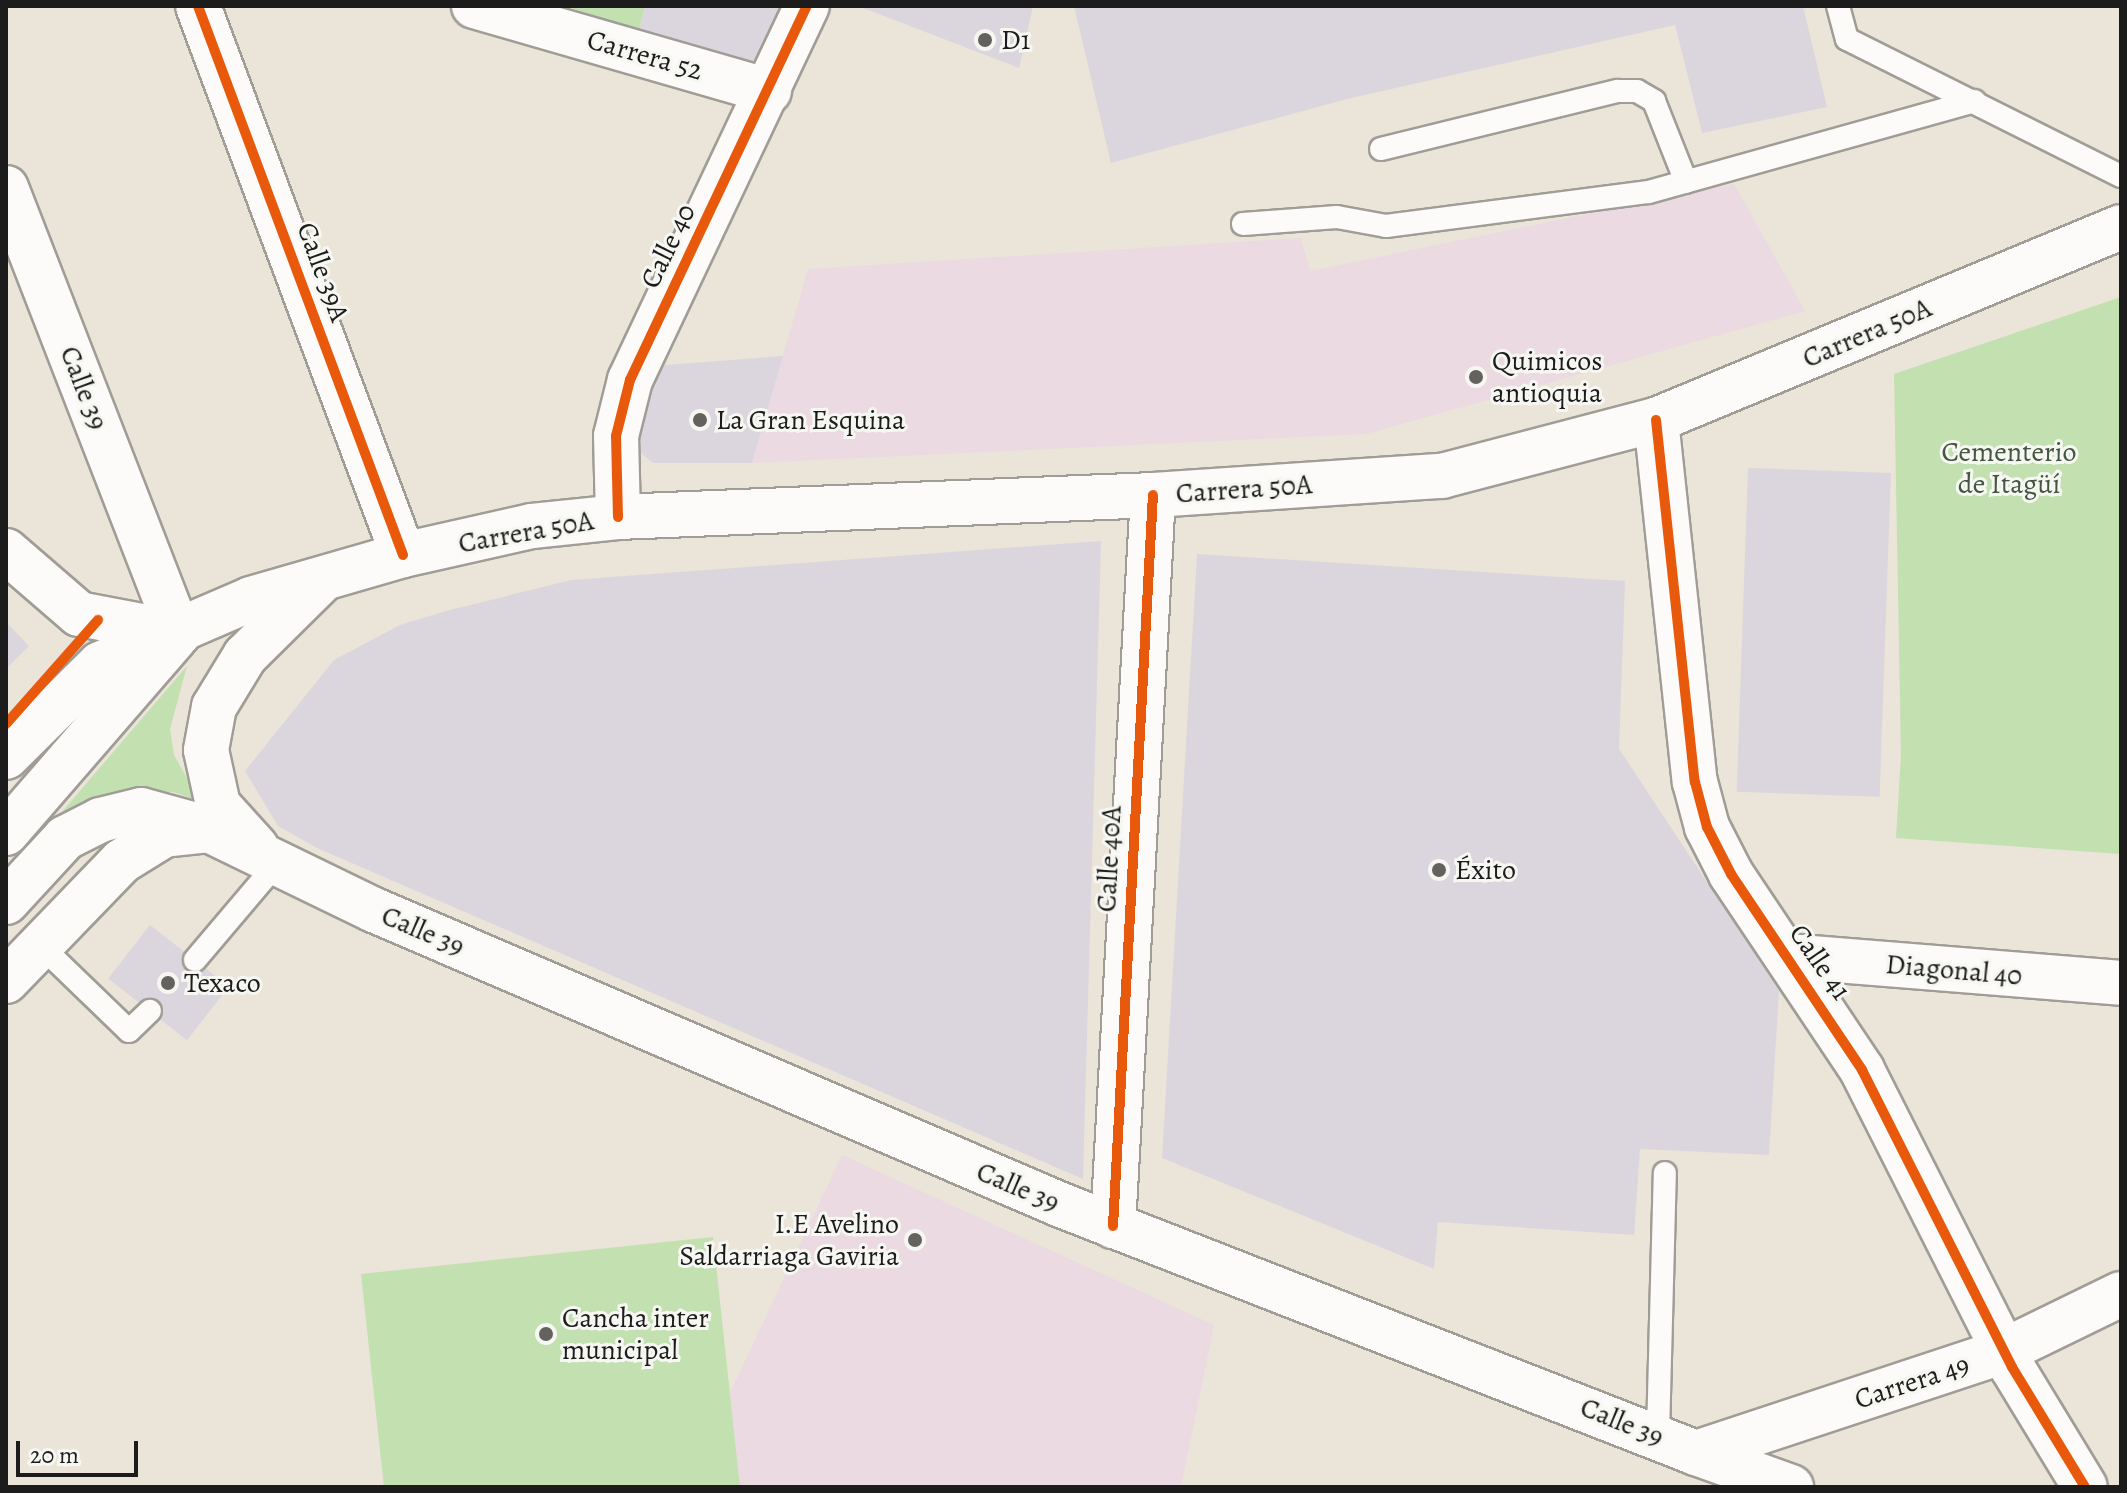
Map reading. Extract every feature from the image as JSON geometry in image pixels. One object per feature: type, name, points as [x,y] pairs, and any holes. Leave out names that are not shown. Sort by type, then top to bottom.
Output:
[{"type":"main road","name":"Calle 39A","points":[[198,6],[403,555]]},
{"type":"main road","name":"Carrera 52","points":[[474,6],[769,91]]},
{"type":"main road","name":"Calle 40","points":[[618,517],[616,436],[630,380],[807,6]]},
{"type":"main road","name":"Calle 39","points":[[6,188],[179,633]]},
{"type":"main road","name":"Carrera 50A","points":[[6,757],[100,664],[179,633],[251,599],[403,555],[532,526],[618,517],[1153,495],[1442,476],[1656,420],[2121,227]]},
{"type":"main road","name":"Calle 41","points":[[1656,420],[1695,782],[1707,827],[1731,874],[1862,1070],[2004,1351],[2085,1487]]},
{"type":"main road","name":"Calle 40A","points":[[1113,1226],[1153,495]]},
{"type":"main road","points":[[6,551],[79,614],[179,633]]},
{"type":"main road","name":"Carrera 50A","points":[[245,656],[327,575]]},
{"type":"main road","points":[[6,833],[179,633]]},
{"type":"main road","name":"Calle 39","points":[[245,656],[214,707],[206,750],[218,805],[269,857]]},
{"type":"main road","points":[[6,902],[65,838],[100,820],[141,810],[209,830]]},
{"type":"main road","name":"Calle 39","points":[[41,946],[122,861],[164,835],[209,830],[374,910],[1113,1226],[1791,1487]]},
{"type":"main road","points":[[6,981],[41,946]]},
{"type":"main road","name":"Diagonal 40","points":[[1787,956],[2121,983]]},
{"type":"main road","name":"Carrera 49","points":[[1696,1453],[2004,1351],[2121,1294]]},
{"type":"lane","points":[[1838,6],[1847,39],[2121,176]]},
{"type":"lane","points":[[1381,149],[1618,91],[1637,91],[1654,101],[1686,182]]},
{"type":"lane","points":[[1243,224],[1337,217],[1386,226],[1649,192],[1975,101]]},
{"type":"lane","points":[[195,960],[269,857]]},
{"type":"lane","points":[[41,946],[129,1031],[150,1011]]},
{"type":"lane","points":[[1658,1434],[1665,1173]]},
{"type":"shaded area","points":[[1734,184],[1805,311],[1366,434],[752,463],[808,269],[1301,238],[1310,271]]},
{"type":"shaded area","name":"I.E Avelino Saldarriaga Gaviria","points":[[842,1155],[1214,1325],[1181,1487],[740,1487],[730,1393]]},
{"type":"green space","points":[[565,6],[645,6],[639,31]]},
{"type":"green space","name":"Cementerio de Itagüí","points":[[2121,297],[2121,854],[1896,838],[1901,755],[1894,374]]},
{"type":"green space","points":[[187,666],[170,729],[174,755],[200,801],[173,792],[138,792],[91,800],[61,813]]},
{"type":"green space","name":"Cancha inter municipal","points":[[713,1237],[740,1487],[384,1487],[361,1274]]},
{"type":"building","points":[[645,6],[789,6],[770,68],[639,31]]},
{"type":"building","name":"D1","points":[[858,6],[1032,6],[1032,11],[1019,68]]},
{"type":"building","points":[[1074,6],[1803,6],[1827,107],[1702,133],[1675,25],[1347,99],[1111,163]]},
{"type":"building","points":[[783,356],[752,463],[653,463],[634,447],[653,366]]},
{"type":"building","points":[[1748,468],[1891,473],[1880,797],[1737,792]]},
{"type":"building","points":[[1101,541],[1083,1179],[317,848],[278,826],[245,771],[334,660],[400,625],[446,611],[571,580]]},
{"type":"building","name":"Éxito","points":[[1197,554],[1625,581],[1619,749],[1779,991],[1769,1155],[1640,1149],[1634,1235],[1438,1222],[1434,1269],[1162,1158]]},
{"type":"building","points":[[6,622],[29,646],[6,669]]},
{"type":"building","name":"Texaco","points":[[150,925],[229,987],[187,1040],[108,979]]},
{"type":"cycle path","points":[[198,6],[403,555]]},
{"type":"cycle path","points":[[618,517],[616,436],[630,380],[807,6]]},
{"type":"cycle path","points":[[1656,420],[1695,782],[1707,827],[1731,874],[1862,1070],[2012,1367],[2085,1487]]},
{"type":"cycle path","points":[[1113,1226],[1153,495]]},
{"type":"cycle path","points":[[6,724],[98,620]]},
{"type":"place","name":"D1","points":[[985,40]]},
{"type":"place","name":"Quimicos antioquia","points":[[1476,377]]},
{"type":"place","name":"La Gran Esquina","points":[[700,420]]},
{"type":"place","name":"Éxito","points":[[1439,870]]},
{"type":"place","name":"Texaco","points":[[168,983]]},
{"type":"place","name":"I.E Avelino Saldarriaga Gaviria","points":[[915,1240]]},
{"type":"place","name":"Cancha inter municipal","points":[[546,1334]]}]
